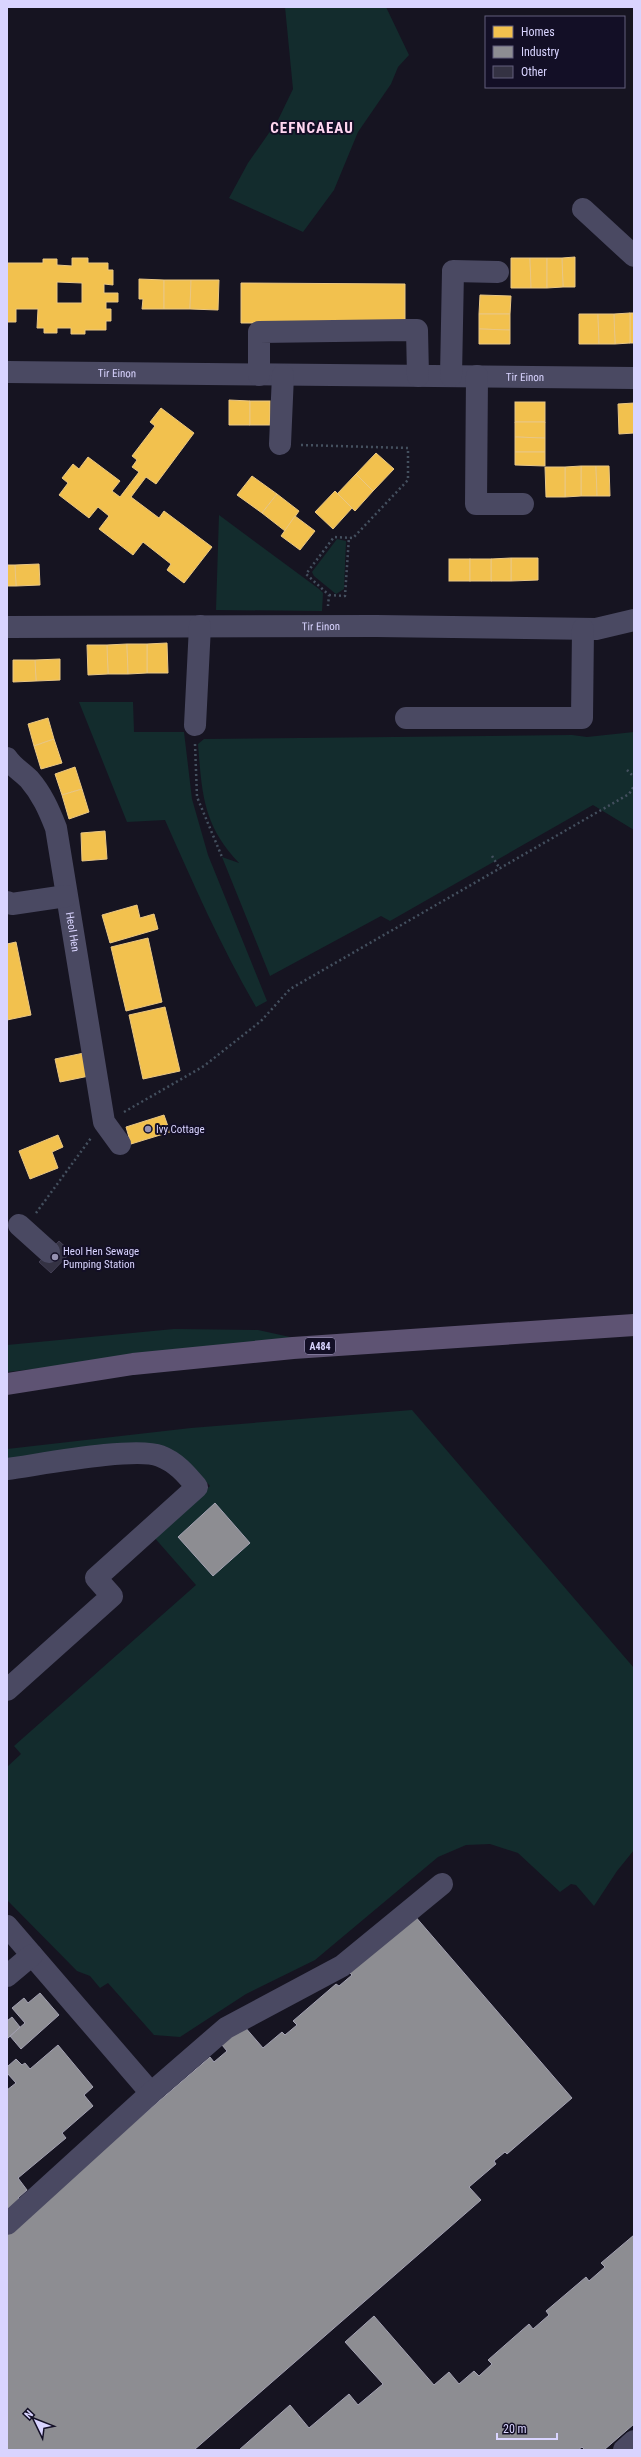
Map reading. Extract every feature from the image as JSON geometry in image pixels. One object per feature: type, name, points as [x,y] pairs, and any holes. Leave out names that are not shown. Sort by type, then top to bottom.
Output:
[{"type":"main road","name":"A484","points":[[7,1384],[133,1364],[293,1348],[634,1325]]},
{"type":"street","points":[[583,209],[634,256]]},
{"type":"street","points":[[451,376],[453,271],[498,272]]},
{"type":"street","points":[[259,374],[259,332],[418,330],[418,376]]},
{"type":"street","name":"Tir Einon","points":[[7,372],[634,378]]},
{"type":"street","points":[[280,444],[283,375]]},
{"type":"street","points":[[477,376],[476,504],[523,504]]},
{"type":"street","name":"Tir Einon","points":[[7,628],[376,626],[596,629],[634,620]]},
{"type":"street","points":[[195,725],[200,626]]},
{"type":"street","points":[[406,718],[582,718],[583,629]]},
{"type":"street","name":"Heol Hen","points":[[7,758],[12,765],[28,779],[43,798],[56,828],[104,1122]]},
{"type":"street","points":[[7,902],[12,904],[66,896]]},
{"type":"street","points":[[104,1122],[120,1144]]},
{"type":"street","points":[[21,1227],[49,1252]]},
{"type":"street","points":[[7,1469],[138,1454],[159,1456],[180,1467],[197,1487],[96,1578],[112,1596],[7,1690]]},
{"type":"street","points":[[7,2224],[151,2093],[226,2028],[342,1966],[442,1884]]},
{"type":"street","points":[[7,1926],[151,2093]]},
{"type":"street","points":[[7,1976],[32,1955]]},
{"type":"street","points":[[624,2450],[634,2441]]},
{"type":"path","points":[[280,444],[408,448],[408,480],[353,538],[349,537],[334,537],[306,574],[329,595],[345,596],[349,537]]},
{"type":"path","points":[[329,595],[328,606],[336,607]]},
{"type":"path","points":[[195,725],[197,797],[222,857]]},
{"type":"path","points":[[627,770],[634,777]]},
{"type":"path","points":[[21,1227],[104,1122],[144,1101],[204,1066],[262,1021],[290,989],[500,870],[628,794],[634,786]]},
{"type":"path","points":[[492,856],[500,870]]},
{"type":"green space","points":[[285,7],[386,7],[409,55],[398,67],[391,84],[358,132],[334,190],[303,232],[229,198],[248,163],[278,120],[293,89]]},
{"type":"green space","points":[[219,515],[319,589],[323,593],[322,611],[216,610]]},
{"type":"green space","points":[[337,539],[346,541],[344,589],[336,594],[314,576],[312,572]]},
{"type":"green space","points":[[79,702],[133,702],[134,732],[184,732],[192,799],[208,855],[267,1001],[256,1007],[243,984],[208,915],[165,820],[127,822]]},
{"type":"green space","points":[[634,732],[634,830],[593,805],[390,921],[381,916],[270,976],[222,857],[239,863],[218,835],[206,808],[201,778],[198,744],[204,739],[572,735],[587,737]]},
{"type":"green space","points":[[174,1329],[258,1330],[299,1339],[7,1372],[7,1345]]},
{"type":"green space","points":[[412,1410],[634,1668],[634,1850],[617,1871],[594,1906],[576,1885],[571,1884],[560,1892],[518,1853],[490,1844],[466,1845],[438,1857],[315,1960],[246,1994],[180,2037],[154,2035],[108,1983],[100,1988],[90,1976],[77,1971],[7,1900],[7,1767],[21,1754],[14,1746],[196,1585],[153,1536],[210,1486],[195,1469],[175,1456],[7,1459],[7,1449],[191,1428]]},
{"type":"building: Homes","points":[[575,257],[575,287],[563,287],[562,258]]},
{"type":"building: Homes","points":[[72,258],[88,258],[88,263],[108,263],[108,270],[113,270],[113,285],[104,284],[104,293],[118,293],[118,302],[106,302],[106,309],[111,309],[111,321],[106,321],[106,330],[85,330],[85,334],[71,334],[71,328],[57,328],[57,333],[44,333],[44,328],[37,328],[38,309],[16,309],[16,322],[7,322],[7,263],[43,263],[43,259],[57,259],[57,265],[72,266]],"holes":[[[57,282],[82,283],[82,303],[57,303]]]},
{"type":"building: Homes","points":[[511,258],[530,258],[531,288],[511,288]]},
{"type":"building: Homes","points":[[530,258],[547,258],[547,288],[531,288]]},
{"type":"building: Homes","points":[[547,258],[562,258],[563,287],[547,288]]},
{"type":"building: Homes","points":[[139,279],[164,280],[164,309],[142,309],[143,299],[139,299]]},
{"type":"building: Homes","points":[[164,280],[191,280],[190,309],[164,309]]},
{"type":"building: Homes","points":[[191,280],[219,280],[218,310],[190,309]]},
{"type":"building: Homes","points":[[241,283],[405,284],[405,323],[241,323]]},
{"type":"building: Homes","points":[[480,295],[511,296],[510,314],[479,314]]},
{"type":"building: Homes","points":[[630,313],[634,313],[634,343],[630,343]]},
{"type":"building: Homes","points":[[630,313],[630,343],[615,344],[614,314]]},
{"type":"building: Homes","points":[[479,314],[510,314],[510,330],[479,329]]},
{"type":"building: Homes","points":[[579,314],[598,314],[599,344],[579,344]]},
{"type":"building: Homes","points":[[598,314],[614,314],[615,344],[599,344]]},
{"type":"building: Homes","points":[[479,329],[510,330],[510,344],[479,344]]},
{"type":"building: Homes","points":[[229,400],[250,401],[250,425],[229,425]]},
{"type":"building: Homes","points":[[250,401],[270,401],[270,425],[250,425]]},
{"type":"building: Homes","points":[[515,402],[545,402],[545,422],[515,422]]},
{"type":"building: Homes","points":[[634,403],[634,433],[619,434],[618,404]]},
{"type":"building: Homes","points":[[161,408],[194,433],[156,484],[146,477],[131,497],[159,518],[164,511],[212,547],[184,583],[167,570],[171,564],[143,542],[133,555],[99,529],[109,516],[98,507],[89,518],[59,495],[68,483],[62,478],[73,464],[79,469],[88,457],[120,481],[112,491],[120,497],[139,472],[132,467],[137,460],[132,456],[155,426],[150,422]]},
{"type":"building: Homes","points":[[515,422],[545,422],[545,438],[515,437]]},
{"type":"building: Homes","points":[[515,437],[545,438],[545,452],[515,452]]},
{"type":"building: Homes","points":[[515,452],[545,452],[545,466],[515,465]]},
{"type":"building: Homes","points":[[376,453],[394,469],[373,491],[356,474]]},
{"type":"building: Homes","points":[[581,466],[596,466],[597,496],[581,496]]},
{"type":"building: Homes","points":[[581,466],[581,496],[565,497],[565,467]]},
{"type":"building: Homes","points":[[596,466],[609,466],[610,496],[597,496]]},
{"type":"building: Homes","points":[[545,467],[565,467],[565,497],[546,497]]},
{"type":"building: Homes","points":[[356,474],[373,491],[355,511],[337,494]]},
{"type":"building: Homes","points":[[252,476],[277,494],[262,513],[237,495]]},
{"type":"building: Homes","points":[[335,491],[352,508],[333,529],[315,512]]},
{"type":"building: Homes","points":[[277,494],[299,511],[285,531],[262,513]]},
{"type":"building: Homes","points":[[295,516],[315,531],[300,550],[281,536]]},
{"type":"building: Homes","points":[[511,558],[538,558],[538,580],[511,581]]},
{"type":"building: Homes","points":[[511,558],[511,581],[491,581],[491,559]]},
{"type":"building: Homes","points":[[449,559],[470,559],[470,581],[449,581]]},
{"type":"building: Homes","points":[[470,559],[491,559],[491,581],[470,581]]},
{"type":"building: Homes","points":[[39,564],[40,585],[16,586],[15,565]]},
{"type":"building: Homes","points":[[7,565],[15,565],[16,586],[7,586]]},
{"type":"building: Homes","points":[[167,643],[168,673],[147,673],[147,644]]},
{"type":"building: Homes","points":[[127,644],[128,674],[108,674],[107,645]]},
{"type":"building: Homes","points":[[127,644],[147,644],[147,673],[128,674]]},
{"type":"building: Homes","points":[[87,645],[107,645],[108,674],[88,675]]},
{"type":"building: Homes","points":[[60,659],[60,680],[36,681],[35,660]]},
{"type":"building: Homes","points":[[13,660],[35,660],[36,681],[13,682]]},
{"type":"building: Homes","points":[[48,718],[54,739],[34,746],[28,724]]},
{"type":"building: Homes","points":[[54,739],[62,763],[41,769],[34,746]]},
{"type":"building: Homes","points":[[75,767],[82,789],[62,795],[55,774]]},
{"type":"building: Homes","points":[[82,789],[89,812],[69,819],[62,795]]},
{"type":"building: Homes","points":[[105,831],[107,859],[82,861],[81,833]]},
{"type":"building: Homes","points":[[137,905],[140,918],[154,914],[158,929],[110,943],[102,915]]},
{"type":"building: Homes","points":[[148,938],[162,1002],[126,1011],[111,947]]},
{"type":"building: Homes","points":[[16,942],[31,1015],[7,1020],[7,944]]},
{"type":"building: Homes","points":[[165,1007],[180,1071],[143,1079],[129,1015]]},
{"type":"building: Homes","points":[[84,1053],[89,1076],[60,1082],[55,1059]]},
{"type":"building: Homes","name":"Ivy Cottage","points":[[164,1115],[170,1132],[131,1144],[126,1127]]},
{"type":"building: Homes","points":[[58,1135],[63,1147],[52,1152],[58,1168],[30,1179],[19,1151]]},
{"type":"building: Industry","points":[[215,1503],[250,1543],[213,1576],[178,1537]]},
{"type":"building: Industry","points":[[414,1915],[572,2098],[507,2154],[505,2152],[494,2161],[496,2164],[469,2187],[481,2200],[194,2450],[7,2450],[7,2232],[210,2057],[214,2062],[227,2051],[222,2045],[244,2026],[263,2048],[282,2032],[285,2035],[297,2025],[293,2021],[336,1984],[339,1986],[352,1975],[349,1972]]},
{"type":"building: Industry","points":[[40,1993],[59,2015],[21,2049],[10,2036],[25,2023],[12,2008],[24,1998],[28,2003]]},
{"type":"building: Industry","points":[[12,2017],[20,2027],[7,2039],[7,2021]]},
{"type":"building: Industry","points":[[58,2045],[93,2087],[84,2095],[93,2106],[62,2133],[66,2138],[18,2178],[27,2190],[18,2198],[22,2203],[7,2215],[7,2090],[16,2083],[7,2073],[7,2067],[16,2059],[22,2065],[25,2063],[30,2069]]},
{"type":"building: Industry","points":[[634,2235],[634,2424],[604,2450],[585,2450],[582,2447],[578,2450],[239,2450],[290,2405],[309,2428],[349,2394],[358,2405],[383,2384],[345,2342],[374,2316],[434,2385],[449,2372],[459,2384],[474,2371],[479,2376],[492,2364],[488,2360],[529,2324],[533,2329],[549,2315],[546,2311],[586,2277],[589,2281],[605,2267],[601,2263]]},
{"type":"building: Other","name":"Heol Hen Sewage Pumping Station","points":[[59,1241],[71,1252],[51,1273],[39,1262]]},
{"type":"place","name":"Ivy Cottage","points":[[148,1129]]},
{"type":"place","name":"Heol Hen Sewage Pumping Station","points":[[55,1257]]},
{"type":"district","name":"CEFNCAEAU","points":[[312,128]]}]
